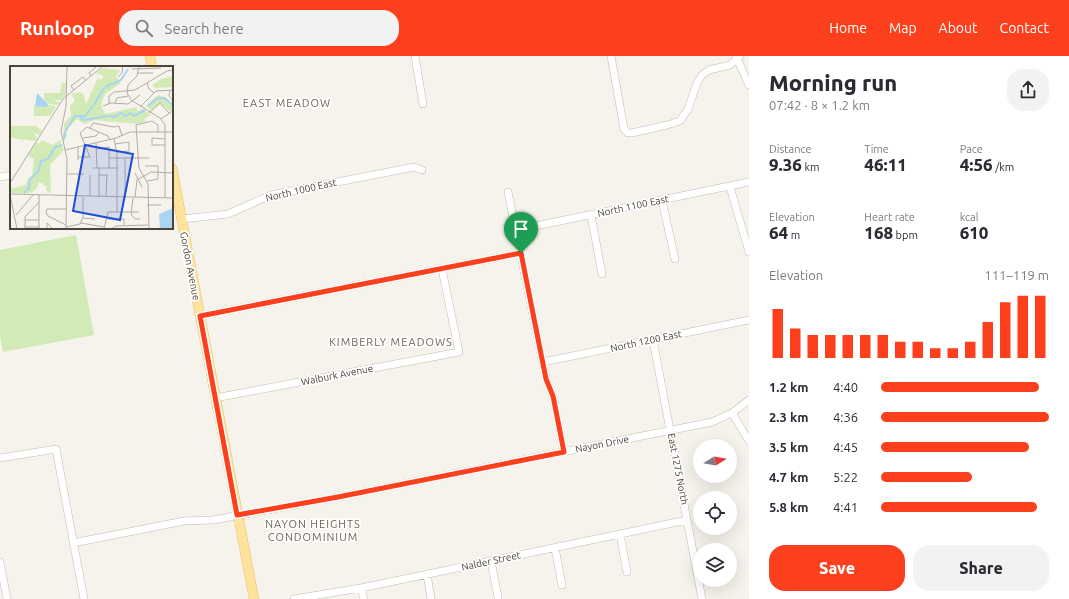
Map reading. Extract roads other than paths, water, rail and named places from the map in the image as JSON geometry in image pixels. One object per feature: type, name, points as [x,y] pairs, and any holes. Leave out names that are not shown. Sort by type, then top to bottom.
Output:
[{"type":"main road","points":[[150,56],[152,66]]},
{"type":"main road","name":"Gordon Avenue","points":[[173,173],[254,599]]},
{"type":"street","points":[[415,56],[423,104]]},
{"type":"street","points":[[610,56],[624,129],[628,133],[680,121],[688,109],[697,83],[702,76],[709,70],[730,65],[737,57],[749,85]]},
{"type":"street","name":"North 1000 East","points":[[182,219],[228,214],[271,195],[414,167],[422,170]]},
{"type":"street","points":[[0,177],[10,175]]},
{"type":"street","name":"North 1100 East","points":[[516,230],[749,182]]},
{"type":"street","points":[[730,187],[749,252]]},
{"type":"street","points":[[508,192],[546,379],[553,396],[564,452]]},
{"type":"street","points":[[662,200],[675,259]]},
{"type":"street","points":[[591,215],[602,274]]},
{"type":"street","points":[[200,316],[521,253]]},
{"type":"street","name":"Walburk Avenue","points":[[215,398],[460,352],[442,269]]},
{"type":"street","name":"North 1200 East","points":[[543,362],[749,320]]},
{"type":"street","name":"East 1275 North","points":[[653,340],[702,599]]},
{"type":"street","name":"Nayon Drive","points":[[73,542],[184,521],[213,520],[338,497],[712,422],[732,413],[749,400]]},
{"type":"street","points":[[732,413],[749,441]]},
{"type":"street","points":[[0,458],[56,449],[84,599]]},
{"type":"street","name":"Nalder Street","points":[[294,599],[361,588],[687,520]]},
{"type":"street","points":[[620,534],[627,572]]},
{"type":"street","points":[[554,548],[562,585]]},
{"type":"street","points":[[491,561],[498,597]]},
{"type":"street","points":[[0,562],[7,599]]},
{"type":"street","points":[[427,574],[431,599]]},
{"type":"street","points":[[361,588],[364,599]]},
{"type":"district","name":"EAST MEADOW","points":[[287,103]]},
{"type":"district","name":"KIMBERLY MEADOWS","points":[[391,342]]},
{"type":"district","name":"NAYON HEIGHTS CONDOMINIUM","points":[[313,530]]}]
